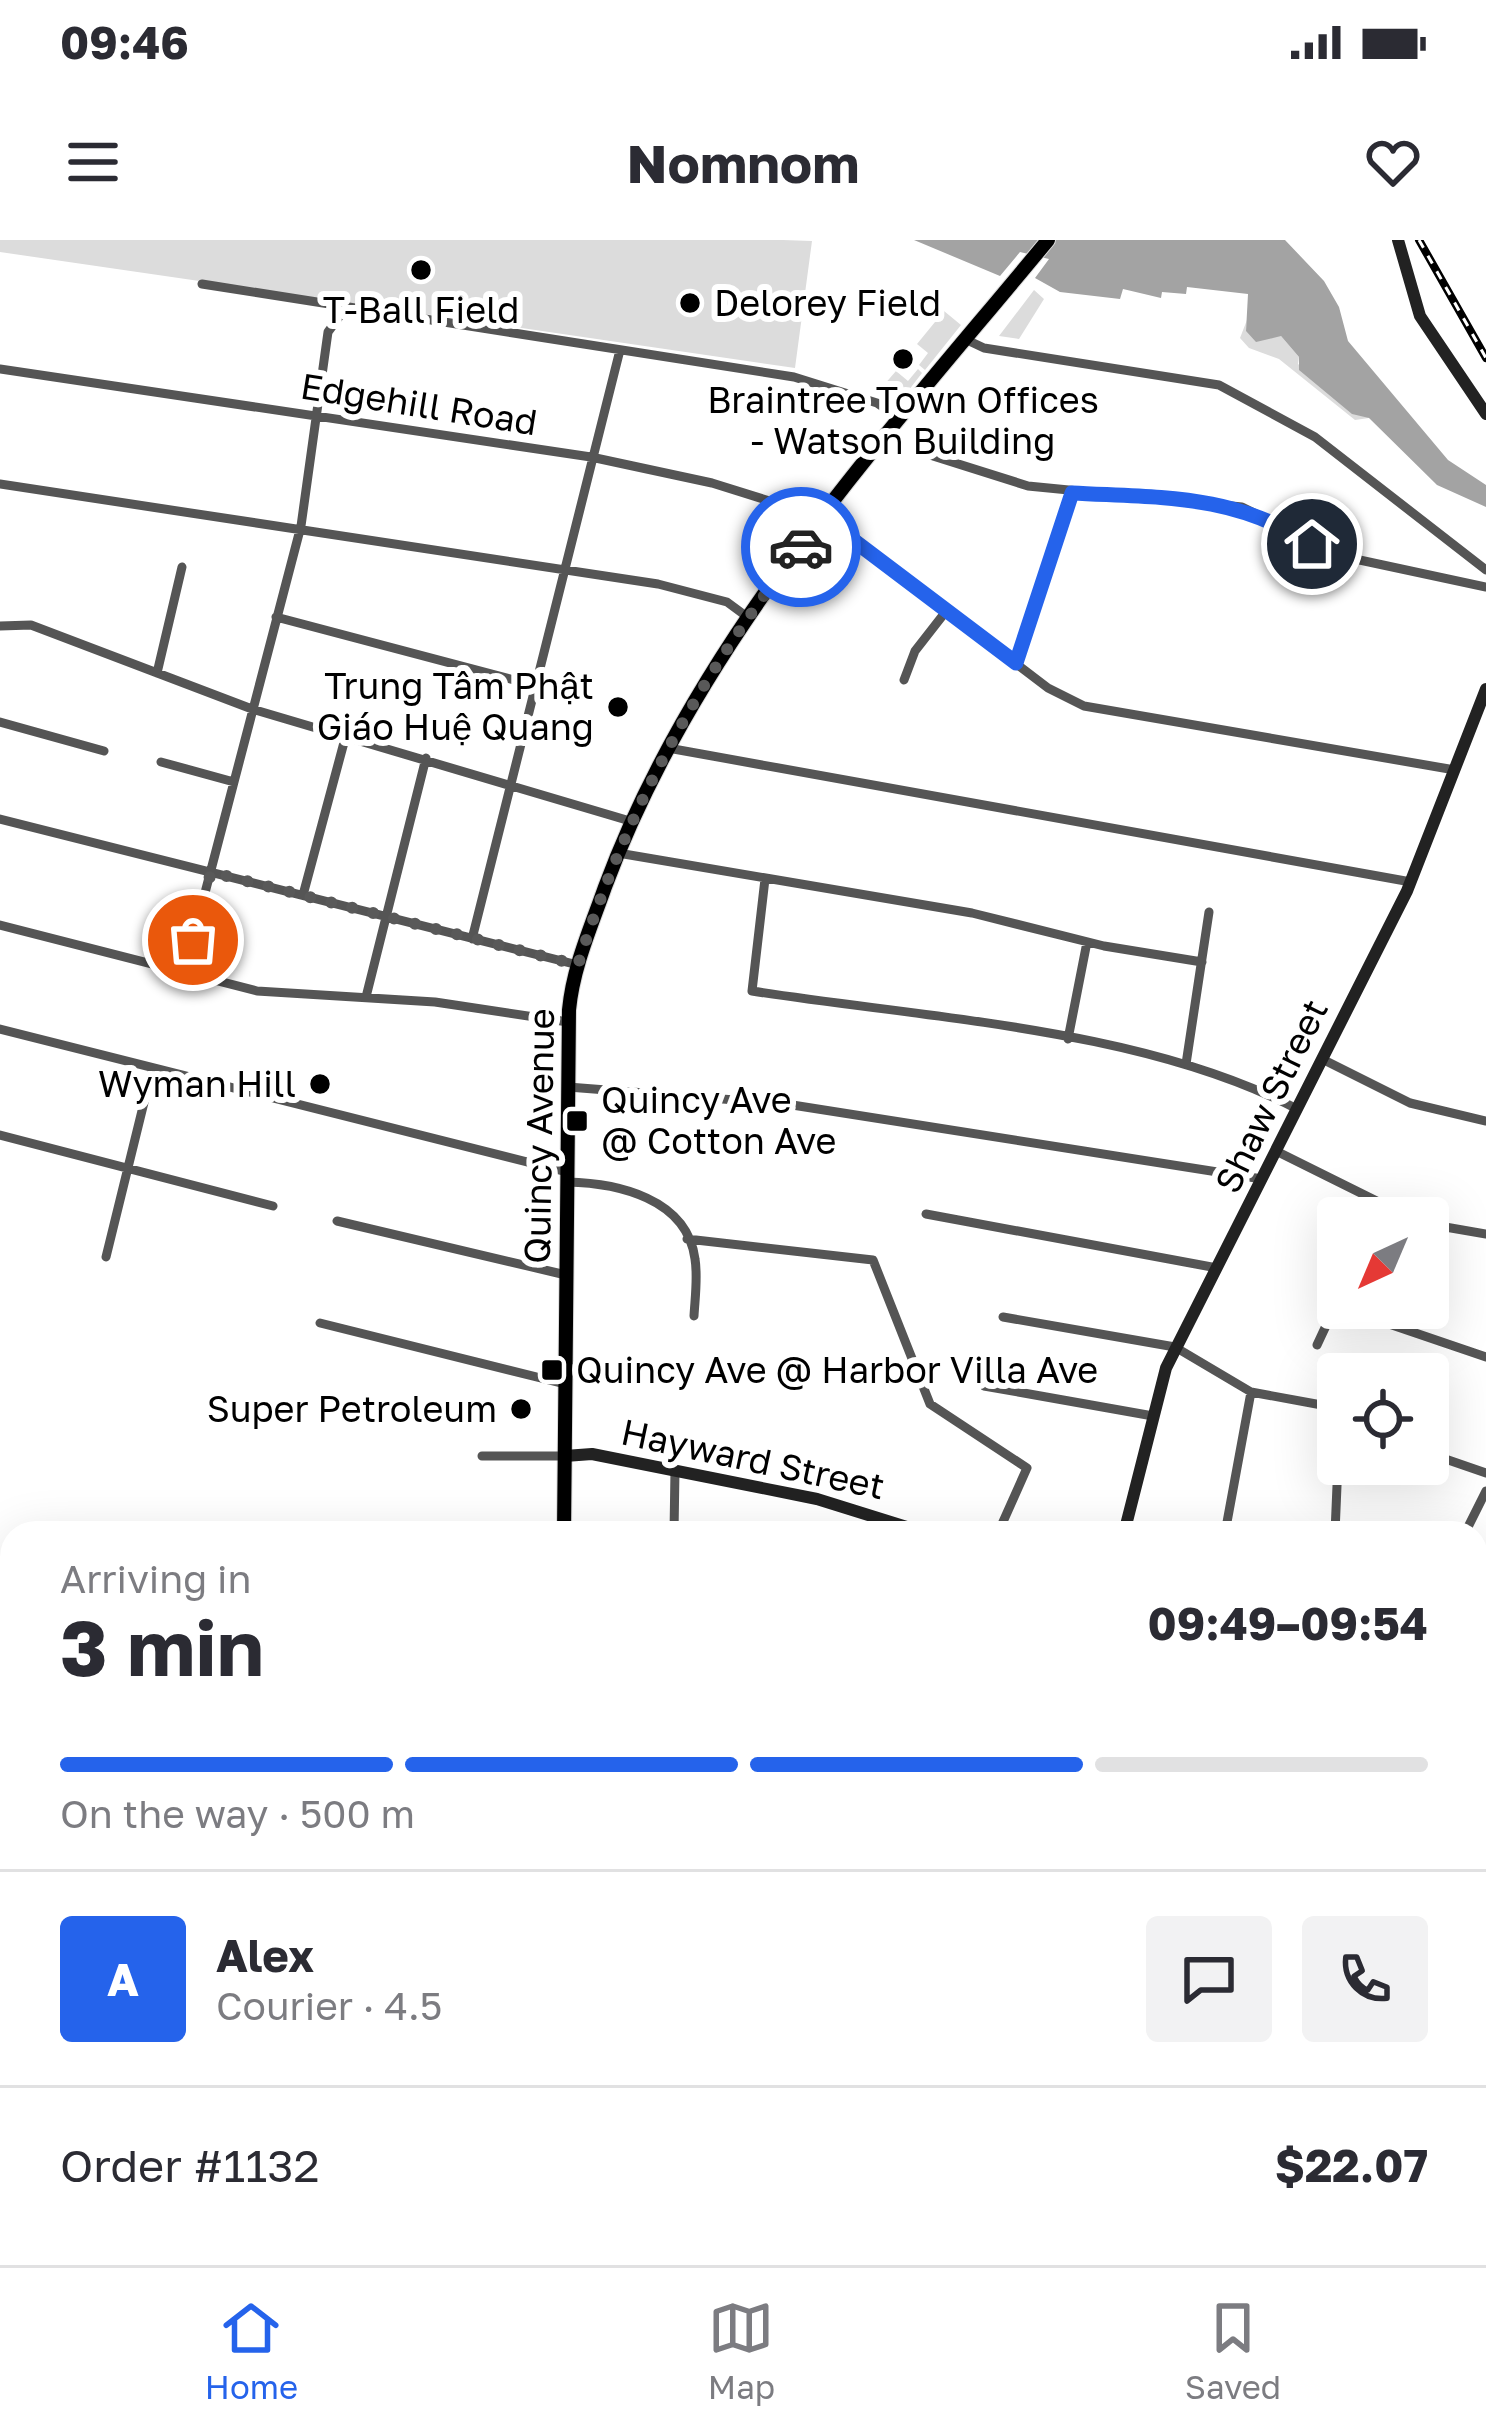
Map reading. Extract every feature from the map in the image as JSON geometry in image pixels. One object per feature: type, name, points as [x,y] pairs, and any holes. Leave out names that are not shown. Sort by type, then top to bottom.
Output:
[{"type":"main road","name":"Quincy Avenue","points":[[564,1521],[568,1022],[578,965],[630,821],[746,616],[1048,240]]},
{"type":"street","points":[[1398,240],[1420,316],[1486,414]]},
{"type":"street","points":[[202,284],[344,310],[794,377],[877,404],[902,419]]},
{"type":"street","points":[[184,973],[301,526],[328,332],[344,310]]},
{"type":"street","points":[[967,340],[984,348],[1098,362],[1219,385],[1315,437],[1486,569]]},
{"type":"street","points":[[472,939],[620,350]]},
{"type":"street","name":"Edgehill Road","points":[[0,369],[591,457],[712,483],[824,518],[1016,663],[1084,706],[1455,771]]},
{"type":"street","points":[[933,456],[987,477],[1072,493],[1235,506],[1272,518],[1336,555],[1486,587]]},
{"type":"street","points":[[0,484],[563,567],[727,602],[746,616]]},
{"type":"street","points":[[1016,663],[1072,493]]},
{"type":"street","points":[[157,673],[182,567]]},
{"type":"street","points":[[904,680],[915,651],[947,610]]},
{"type":"street","points":[[276,617],[533,685]]},
{"type":"street","points":[[0,626],[31,626],[252,709],[630,821]]},
{"type":"street","name":"Shaw Street","points":[[1127,1521],[1175,1347],[1411,882],[1486,689]]},
{"type":"street","points":[[0,722],[104,751]]},
{"type":"street","points":[[303,895],[346,735]]},
{"type":"street","points":[[668,748],[1411,882]]},
{"type":"street","points":[[366,998],[426,758]]},
{"type":"street","points":[[161,762],[234,782]]},
{"type":"street","points":[[0,819],[578,965]]},
{"type":"street","points":[[618,854],[973,913],[1087,942],[1202,962]]},
{"type":"street","points":[[765,879],[752,992],[1068,1039],[1186,1064],[1297,1108]]},
{"type":"street","points":[[1186,1064],[1209,912]]},
{"type":"street","points":[[0,925],[265,992],[366,998],[568,1022]]},
{"type":"street","points":[[1068,1039],[1087,942]]},
{"type":"street","points":[[0,1029],[654,1199],[687,1239],[695,1258],[694,1316]]},
{"type":"street","points":[[1322,1059],[1410,1103],[1486,1121]]},
{"type":"street","points":[[106,1257],[152,1070]]},
{"type":"street","points":[[568,1087],[742,1098],[1262,1179]]},
{"type":"street","points":[[0,1136],[273,1206]]},
{"type":"street","points":[[1276,1151],[1369,1197]]},
{"type":"street","points":[[926,1214],[1217,1268]]},
{"type":"street","points":[[337,1221],[566,1275]]},
{"type":"street","points":[[1449,1228],[1486,1234]]},
{"type":"street","points":[[687,1239],[873,1260],[930,1405],[1027,1468],[1003,1521]]},
{"type":"street","points":[[1003,1317],[1175,1347],[1251,1392],[1317,1404]]},
{"type":"street","points":[[320,1323],[566,1384]]},
{"type":"street","points":[[1318,1346],[1326,1329]]},
{"type":"street","points":[[1406,1329],[1486,1357]]},
{"type":"street","points":[[984,1386],[1153,1416]]},
{"type":"street","points":[[1227,1521],[1251,1392]]},
{"type":"street","name":"Hayward Street","points":[[565,1456],[592,1454],[675,1470],[841,1504],[891,1521]]},
{"type":"street","points":[[482,1456],[565,1456]]},
{"type":"street","points":[[1449,1460],[1486,1473]]},
{"type":"street","points":[[674,1521],[675,1470]]},
{"type":"street","points":[[1336,1521],[1337,1485]]},
{"type":"street","points":[[1471,1521],[1486,1491]]},
{"type":"shaded area","points":[[0,240],[812,241],[795,368],[0,252]]},
{"type":"shaded area","points":[[914,240],[1285,240],[1324,281],[1339,307],[1348,341],[1448,460],[1486,485],[1486,507],[1437,485],[1369,418],[1352,414],[1299,370],[1299,357],[1281,336],[1256,342],[1246,331],[1248,294],[1187,287],[1186,294],[1162,292],[1161,298],[1123,289],[1120,299],[1060,292],[1035,278],[1049,259],[1020,252],[1000,276]]},
{"type":"shaded area","points":[[1034,290],[1044,299],[1019,339],[999,336]]},
{"type":"shaded area","points":[[944,311],[961,325],[925,370],[919,365],[928,353],[917,344]]},
{"type":"shaded area","points":[[1247,320],[1246,331],[1281,336],[1299,357],[1298,364],[1369,418],[1355,420],[1279,359],[1249,348],[1240,338]]},
{"type":"shaded area","points":[[918,369],[922,373],[902,399],[877,393],[896,371],[908,381]]},
{"type":"railway","points":[[1419,240],[1486,358]]},
{"type":"way so far","points":[[193,940],[211,872],[578,965],[646,789],[729,640],[801,547]]},
{"type":"place","name":"T-Ball Field","points":[[421,270]]},
{"type":"place","name":"Delorey Field","points":[[690,303]]},
{"type":"place","name":"Braintree Town Offices - Watson Building","points":[[903,359]]},
{"type":"place","name":"Trung Tâm Phật Giáo Huệ Quang","points":[[618,707]]},
{"type":"place","name":"Wyman Hill","points":[[320,1084]]},
{"type":"place","name":"Quincy Ave @ Cotton Ave","points":[[577,1121]]},
{"type":"place","name":"Quincy Ave @ Harbor Villa Ave","points":[[552,1370]]},
{"type":"place","name":"Super Petroleum","points":[[521,1409]]},
{"type":"route","points":[[801,547],[824,518],[1016,663],[1072,493],[1235,506],[1272,518],[1312,544]]}]
